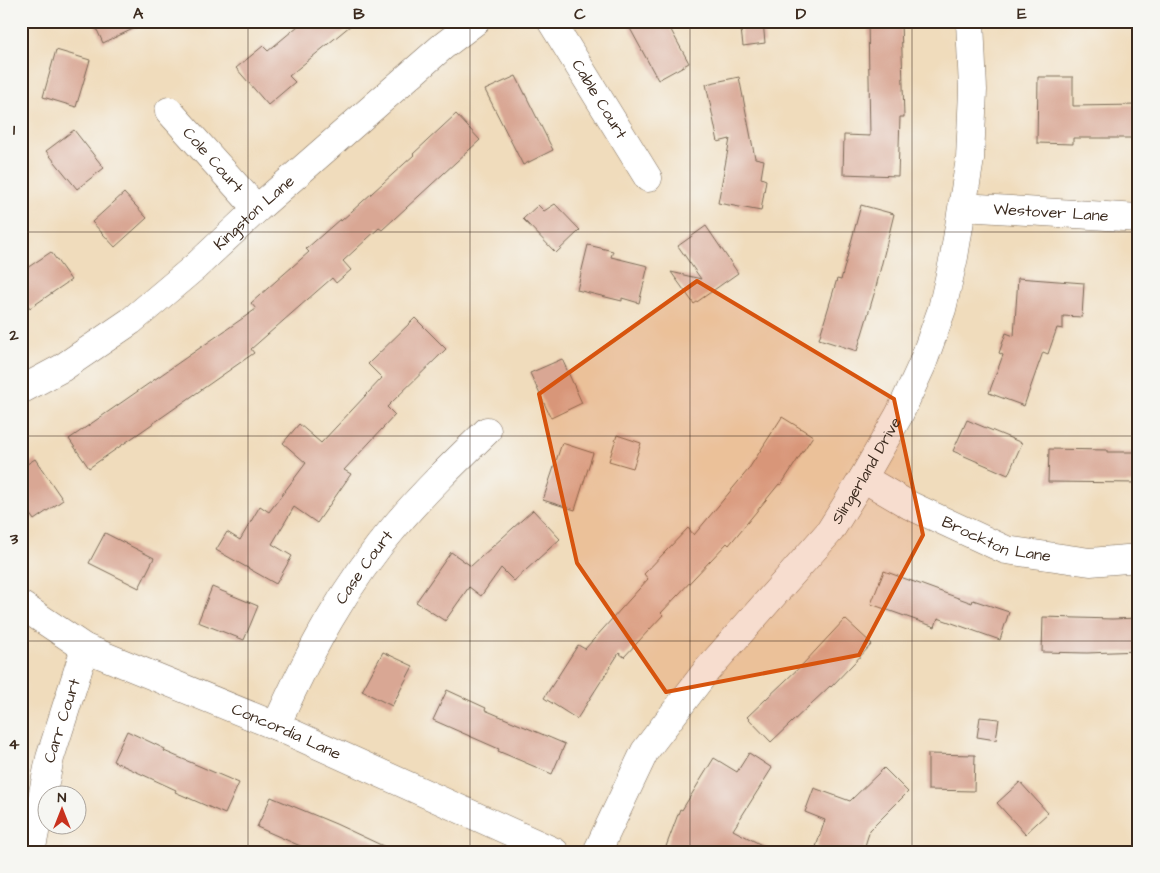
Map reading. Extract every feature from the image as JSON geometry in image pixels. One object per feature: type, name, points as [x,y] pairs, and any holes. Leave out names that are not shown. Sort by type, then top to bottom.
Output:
[{"type":"street","name":"Kingston Lane","points":[[21,390],[62,368],[131,321],[196,267],[257,209],[442,47],[476,21]]},
{"type":"street","name":"Cable Court","points":[[551,21],[648,178]]},
{"type":"street","name":"Slingerland Drive","points":[[597,852],[645,751],[707,670],[830,531],[864,478],[899,414],[922,365],[942,310],[954,256],[970,159],[973,90],[970,21]]},
{"type":"street","name":"Cole Court","points":[[169,111],[257,209]]},
{"type":"street","name":"Westover Lane","points":[[963,207],[1139,218]]},
{"type":"street","name":"Case Court","points":[[276,726],[302,668],[325,626],[357,576],[396,524],[487,431]]},
{"type":"street","name":"Brockton Lane","points":[[864,478],[909,505],[1006,550],[1090,562],[1139,558]]},
{"type":"street","name":"Concordia Lane","points":[[21,606],[85,648],[276,726],[554,852]]},
{"type":"street","name":"Carr Court","points":[[31,852],[50,758],[85,648]]},
{"type":"highlighted area","points":[[697,281],[894,399],[923,535],[859,655],[666,692],[577,563],[539,394]]},
{"type":"building","points":[[93,21],[150,21],[103,43]]},
{"type":"building","points":[[304,21],[356,21],[289,76],[295,82],[268,105],[236,68],[263,46],[268,51]]},
{"type":"building","points":[[626,21],[666,21],[689,63],[658,80]]},
{"type":"building","points":[[740,21],[763,21],[765,43],[743,46]]},
{"type":"building","points":[[868,21],[901,21],[904,117],[900,117],[898,176],[843,174],[844,135],[870,136]]},
{"type":"building","points":[[56,50],[90,60],[76,107],[43,97]]},
{"type":"building","points":[[516,76],[553,150],[523,165],[485,90]]},
{"type":"building","points":[[739,77],[755,158],[764,160],[761,178],[766,180],[761,211],[718,203],[730,139],[718,142],[706,84]]},
{"type":"building","points":[[1038,77],[1073,77],[1073,106],[1139,105],[1139,138],[1073,138],[1073,144],[1037,143]]},
{"type":"building","points":[[456,114],[480,140],[382,230],[379,228],[343,261],[351,270],[336,283],[332,278],[251,349],[254,353],[89,468],[69,439],[256,309],[251,303],[309,252],[306,249],[340,219],[341,221]]},
{"type":"building","points":[[74,130],[104,168],[77,189],[46,151]]},
{"type":"building","points":[[124,193],[147,218],[115,247],[92,222]]},
{"type":"building","points":[[555,204],[580,230],[556,253],[523,219],[538,205],[544,211]]},
{"type":"building","points":[[861,205],[894,214],[875,291],[857,351],[819,339],[837,279],[841,280]]},
{"type":"building","points":[[706,226],[738,273],[694,304],[671,272],[701,279],[678,246]]},
{"type":"building","points":[[588,245],[613,251],[611,257],[648,266],[639,303],[622,298],[622,301],[577,290]]},
{"type":"building","points":[[51,252],[71,280],[30,308],[21,295],[21,272]]},
{"type":"building","points":[[1018,278],[1084,283],[1082,317],[1063,316],[1063,329],[1057,328],[1048,354],[1043,352],[1024,406],[989,393],[1003,355],[999,353],[1006,333],[1014,336]]},
{"type":"building","points":[[415,318],[446,349],[387,407],[395,415],[344,470],[351,474],[317,523],[294,507],[272,544],[292,556],[276,584],[216,550],[227,532],[240,540],[260,506],[269,512],[306,463],[283,443],[299,424],[321,443],[382,378],[368,364]]},
{"type":"building","points":[[562,359],[582,403],[551,418],[530,373]]},
{"type":"building","points":[[782,417],[813,436],[781,485],[779,484],[729,545],[727,543],[661,613],[663,615],[624,657],[619,653],[577,719],[544,698],[578,645],[585,649],[648,579],[644,574],[688,528],[694,535],[748,470]]},
{"type":"building","points":[[967,420],[1022,443],[1008,475],[953,451]]},
{"type":"building","points":[[617,435],[641,443],[633,468],[609,461]]},
{"type":"building","points":[[562,443],[593,453],[575,510],[543,500]]},
{"type":"building","points":[[1049,449],[1139,452],[1139,483],[1048,482]]},
{"type":"building","points":[[35,459],[63,500],[34,520],[21,502],[21,468]]},
{"type":"building","points":[[533,510],[560,539],[514,581],[501,568],[481,596],[469,587],[445,621],[416,602],[451,552],[471,566]]},
{"type":"building","points":[[105,533],[154,558],[139,588],[89,563]]},
{"type":"building","points":[[884,571],[972,603],[973,600],[1009,612],[1000,640],[938,618],[935,627],[871,604]]},
{"type":"building","points":[[212,587],[258,606],[244,640],[198,622]]},
{"type":"building","points":[[1043,617],[1139,618],[1139,651],[1042,652]]},
{"type":"building","points":[[845,619],[872,644],[831,687],[771,742],[747,717],[803,664]]},
{"type":"building","points":[[383,652],[413,666],[392,706],[362,691]]},
{"type":"building","points":[[447,690],[486,708],[485,710],[565,744],[552,774],[433,720]]},
{"type":"building","points":[[980,717],[999,719],[996,740],[977,737]]},
{"type":"building","points":[[127,731],[165,749],[164,751],[239,783],[225,814],[175,792],[176,790],[113,761]]},
{"type":"building","points":[[749,753],[772,768],[733,830],[775,852],[664,852],[680,809],[682,810],[714,758],[737,772]]},
{"type":"building","points":[[928,754],[975,755],[974,791],[928,790]]},
{"type":"building","points":[[884,768],[908,792],[870,830],[863,852],[830,852],[816,847],[825,820],[805,812],[814,788],[850,801]]},
{"type":"building","points":[[1020,782],[1048,813],[1025,834],[997,803]]},
{"type":"building","points":[[271,797],[396,852],[314,852],[257,827]]}]
